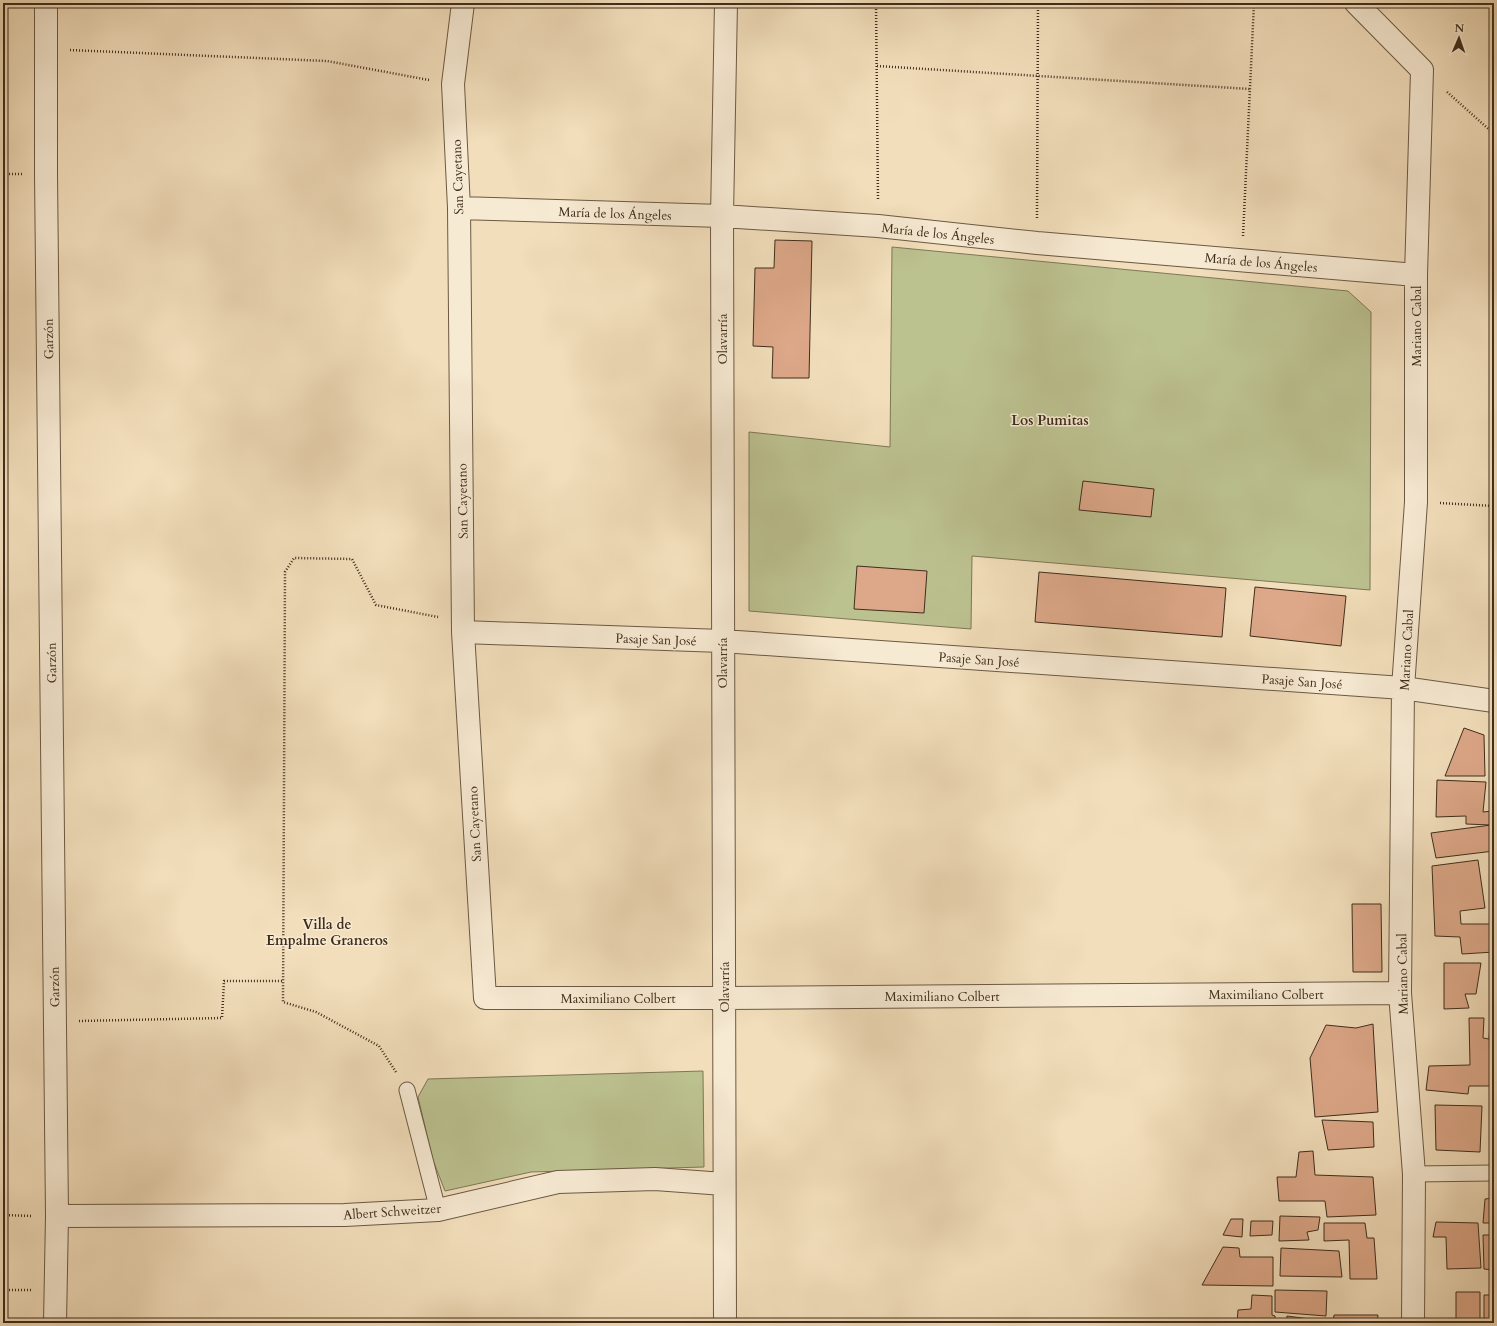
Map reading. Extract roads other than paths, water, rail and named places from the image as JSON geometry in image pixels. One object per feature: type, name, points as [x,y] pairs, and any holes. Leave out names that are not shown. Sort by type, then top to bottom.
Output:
[{"type":"street","name":"Garzón","points":[[46,3],[46,174],[57,1216],[55,1323]]},
{"type":"street","name":"San Cayetano","points":[[463,3],[453,84],[459,208],[463,632],[484,998]]},
{"type":"street","name":"Olavarría","points":[[725,1323],[722,216],[726,3]]},
{"type":"street","name":"Mariano Cabal","points":[[1356,3],[1422,70],[1416,275],[1416,502],[1403,688],[1400,993],[1414,1174],[1413,1323]]},
{"type":"street","name":"María de los Ángeles","points":[[459,208],[722,216],[878,226],[1037,243],[1416,275]]},
{"type":"street","name":"Pasaje San José","points":[[463,632],[722,641],[1403,688],[1494,701]]},
{"type":"street","name":"Maximiliano Colbert","points":[[484,998],[724,998],[1400,993]]},
{"type":"street","name":"Albert Schweitzer","points":[[57,1216],[345,1215],[438,1210],[558,1182],[655,1179],[724,1184]]},
{"type":"lane","points":[[407,1090],[438,1210]]},
{"type":"lane","points":[[1414,1174],[1494,1172]]},
{"type":"district","name":"Los Pumitas","points":[[1050,420]]},
{"type":"district","name":"Villa de Empalme Graneros","points":[[327,932]]}]
